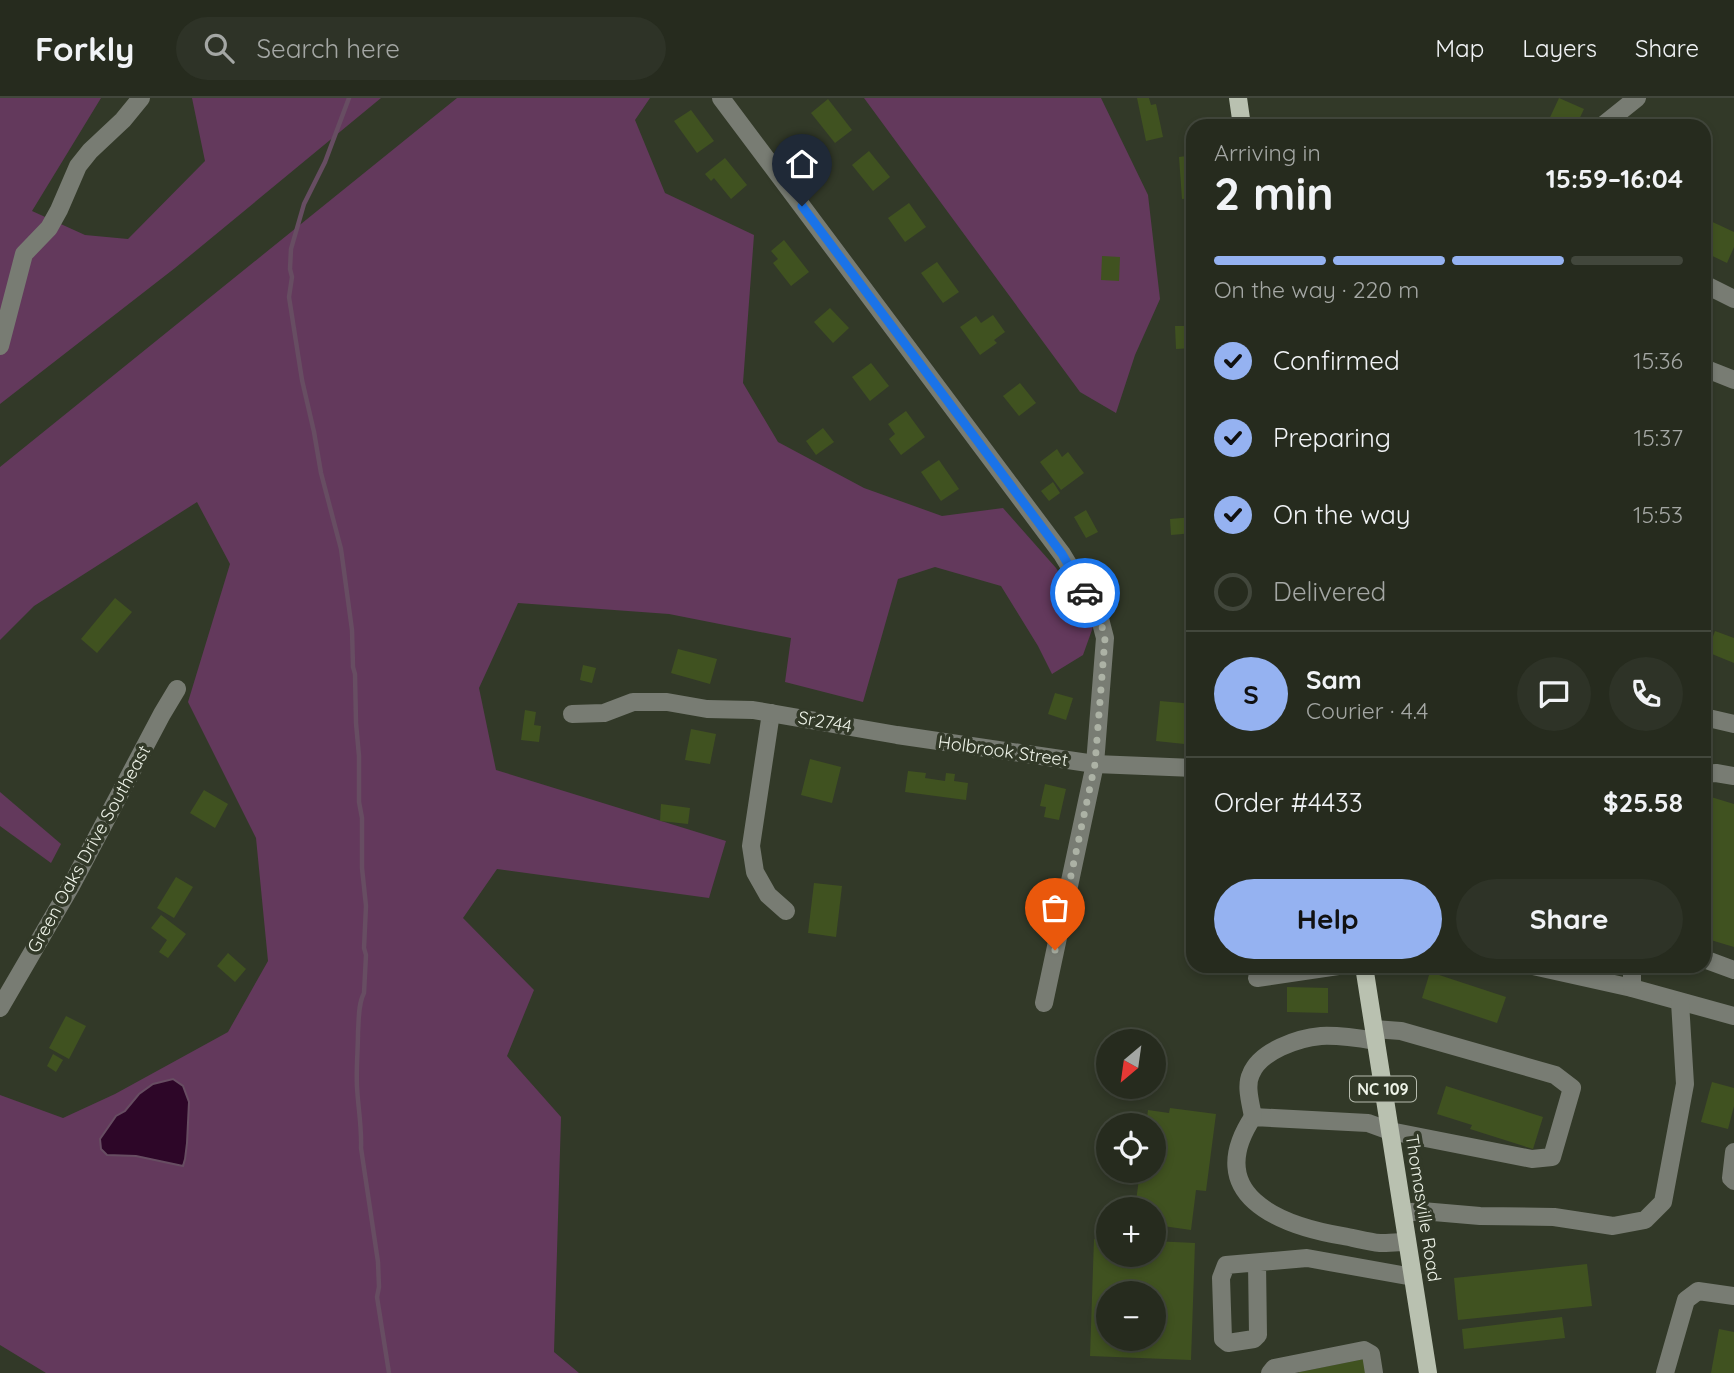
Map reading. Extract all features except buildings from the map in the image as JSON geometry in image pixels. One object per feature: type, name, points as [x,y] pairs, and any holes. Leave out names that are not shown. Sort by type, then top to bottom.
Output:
[{"type":"main road","points":[[1238,98],[1241,119]]},
{"type":"main road","name":"Thomasville Road","points":[[1365,973],[1428,1373]]},
{"type":"street","points":[[0,346],[24,254],[49,228],[78,166],[90,150],[123,121],[141,98]]},
{"type":"street","points":[[721,98],[1062,554],[1099,615],[1105,638],[1095,764],[1044,1003]]},
{"type":"street","points":[[1611,119],[1637,98]]},
{"type":"street","points":[[1711,288],[1734,299]]},
{"type":"street","points":[[1711,371],[1734,380]]},
{"type":"street","name":"Green Oaks Drive Southeast","points":[[0,1008],[71,887],[177,689]]},
{"type":"street","name":"Sr2744","points":[[572,714],[604,713],[633,702],[667,702],[707,709],[762,711],[897,735]]},
{"type":"street","points":[[762,711],[751,846],[755,872],[768,895],[786,911]]},
{"type":"street","points":[[1711,719],[1734,724]]},
{"type":"street","name":"Holbrook Street","points":[[897,735],[1095,764],[1186,768]]},
{"type":"street","points":[[1711,773],[1734,776]]},
{"type":"street","points":[[1711,962],[1734,970]]},
{"type":"street","points":[[1257,978],[1291,973]]},
{"type":"street","points":[[1567,973],[1734,1016]]},
{"type":"street","points":[[1632,973],[1632,988]]},
{"type":"street","points":[[1403,1213],[1422,1211],[1480,1216],[1554,1217],[1613,1226],[1645,1220],[1663,1202],[1685,1084],[1681,1002]]},
{"type":"street","points":[[1253,1117],[1368,1123],[1390,1131],[1532,1158],[1552,1157],[1572,1088],[1555,1075],[1401,1031],[1356,1038],[1320,1036],[1287,1044],[1261,1058],[1250,1075],[1249,1091],[1253,1117],[1242,1134],[1236,1155],[1238,1180],[1253,1200],[1270,1213],[1317,1232],[1380,1243],[1408,1242]]},
{"type":"street","points":[[1734,1152],[1731,1178],[1734,1181]]},
{"type":"street","points":[[1257,1263],[1307,1258],[1413,1277]]},
{"type":"street","points":[[1665,1373],[1686,1300],[1698,1291],[1734,1296]]},
{"type":"street","points":[[1270,1373],[1274,1368],[1364,1350],[1371,1354],[1374,1373]]},
{"type":"shaded area","points":[[0,98],[101,98],[32,211],[85,235],[128,239],[205,161],[192,98],[381,98],[175,268],[0,404]]},
{"type":"shaded area","points":[[457,98],[650,98],[635,120],[665,193],[754,235],[743,383],[778,442],[864,488],[942,516],[1003,508],[1056,568],[1093,627],[1083,655],[1052,674],[1001,586],[935,567],[898,579],[863,702],[785,682],[791,638],[669,614],[518,603],[479,688],[496,770],[726,841],[709,898],[497,869],[463,918],[534,990],[507,1056],[561,1117],[554,1352],[579,1373],[46,1373],[0,1345],[0,1095],[63,1118],[115,1094],[228,1032],[268,961],[256,838],[188,702],[230,564],[197,502],[34,606],[0,640],[0,467]]},
{"type":"shaded area","points":[[864,98],[1101,98],[1148,195],[1160,299],[1135,355],[1116,413],[1080,392]]},
{"type":"shaded area","points":[[0,792],[61,844],[51,863],[0,826]]},
{"type":"shaded area","points":[[173,1079],[183,1086],[189,1102],[183,1166],[136,1156],[107,1155],[101,1149],[100,1139],[116,1116],[125,1111],[139,1094],[153,1084]]},
{"type":"waterway","points":[[349,98],[325,162],[304,204],[291,249],[292,277],[289,297],[321,473],[341,549],[352,630],[366,906],[366,955],[364,993],[359,1017],[357,1087],[361,1148],[378,1262],[377,1297],[389,1373]]},
{"type":"way so far","points":[[1055,950],[1095,764],[1105,638],[1099,615],[1085,593]]},
{"type":"route","points":[[802,206],[1062,554],[1085,593]]}]
